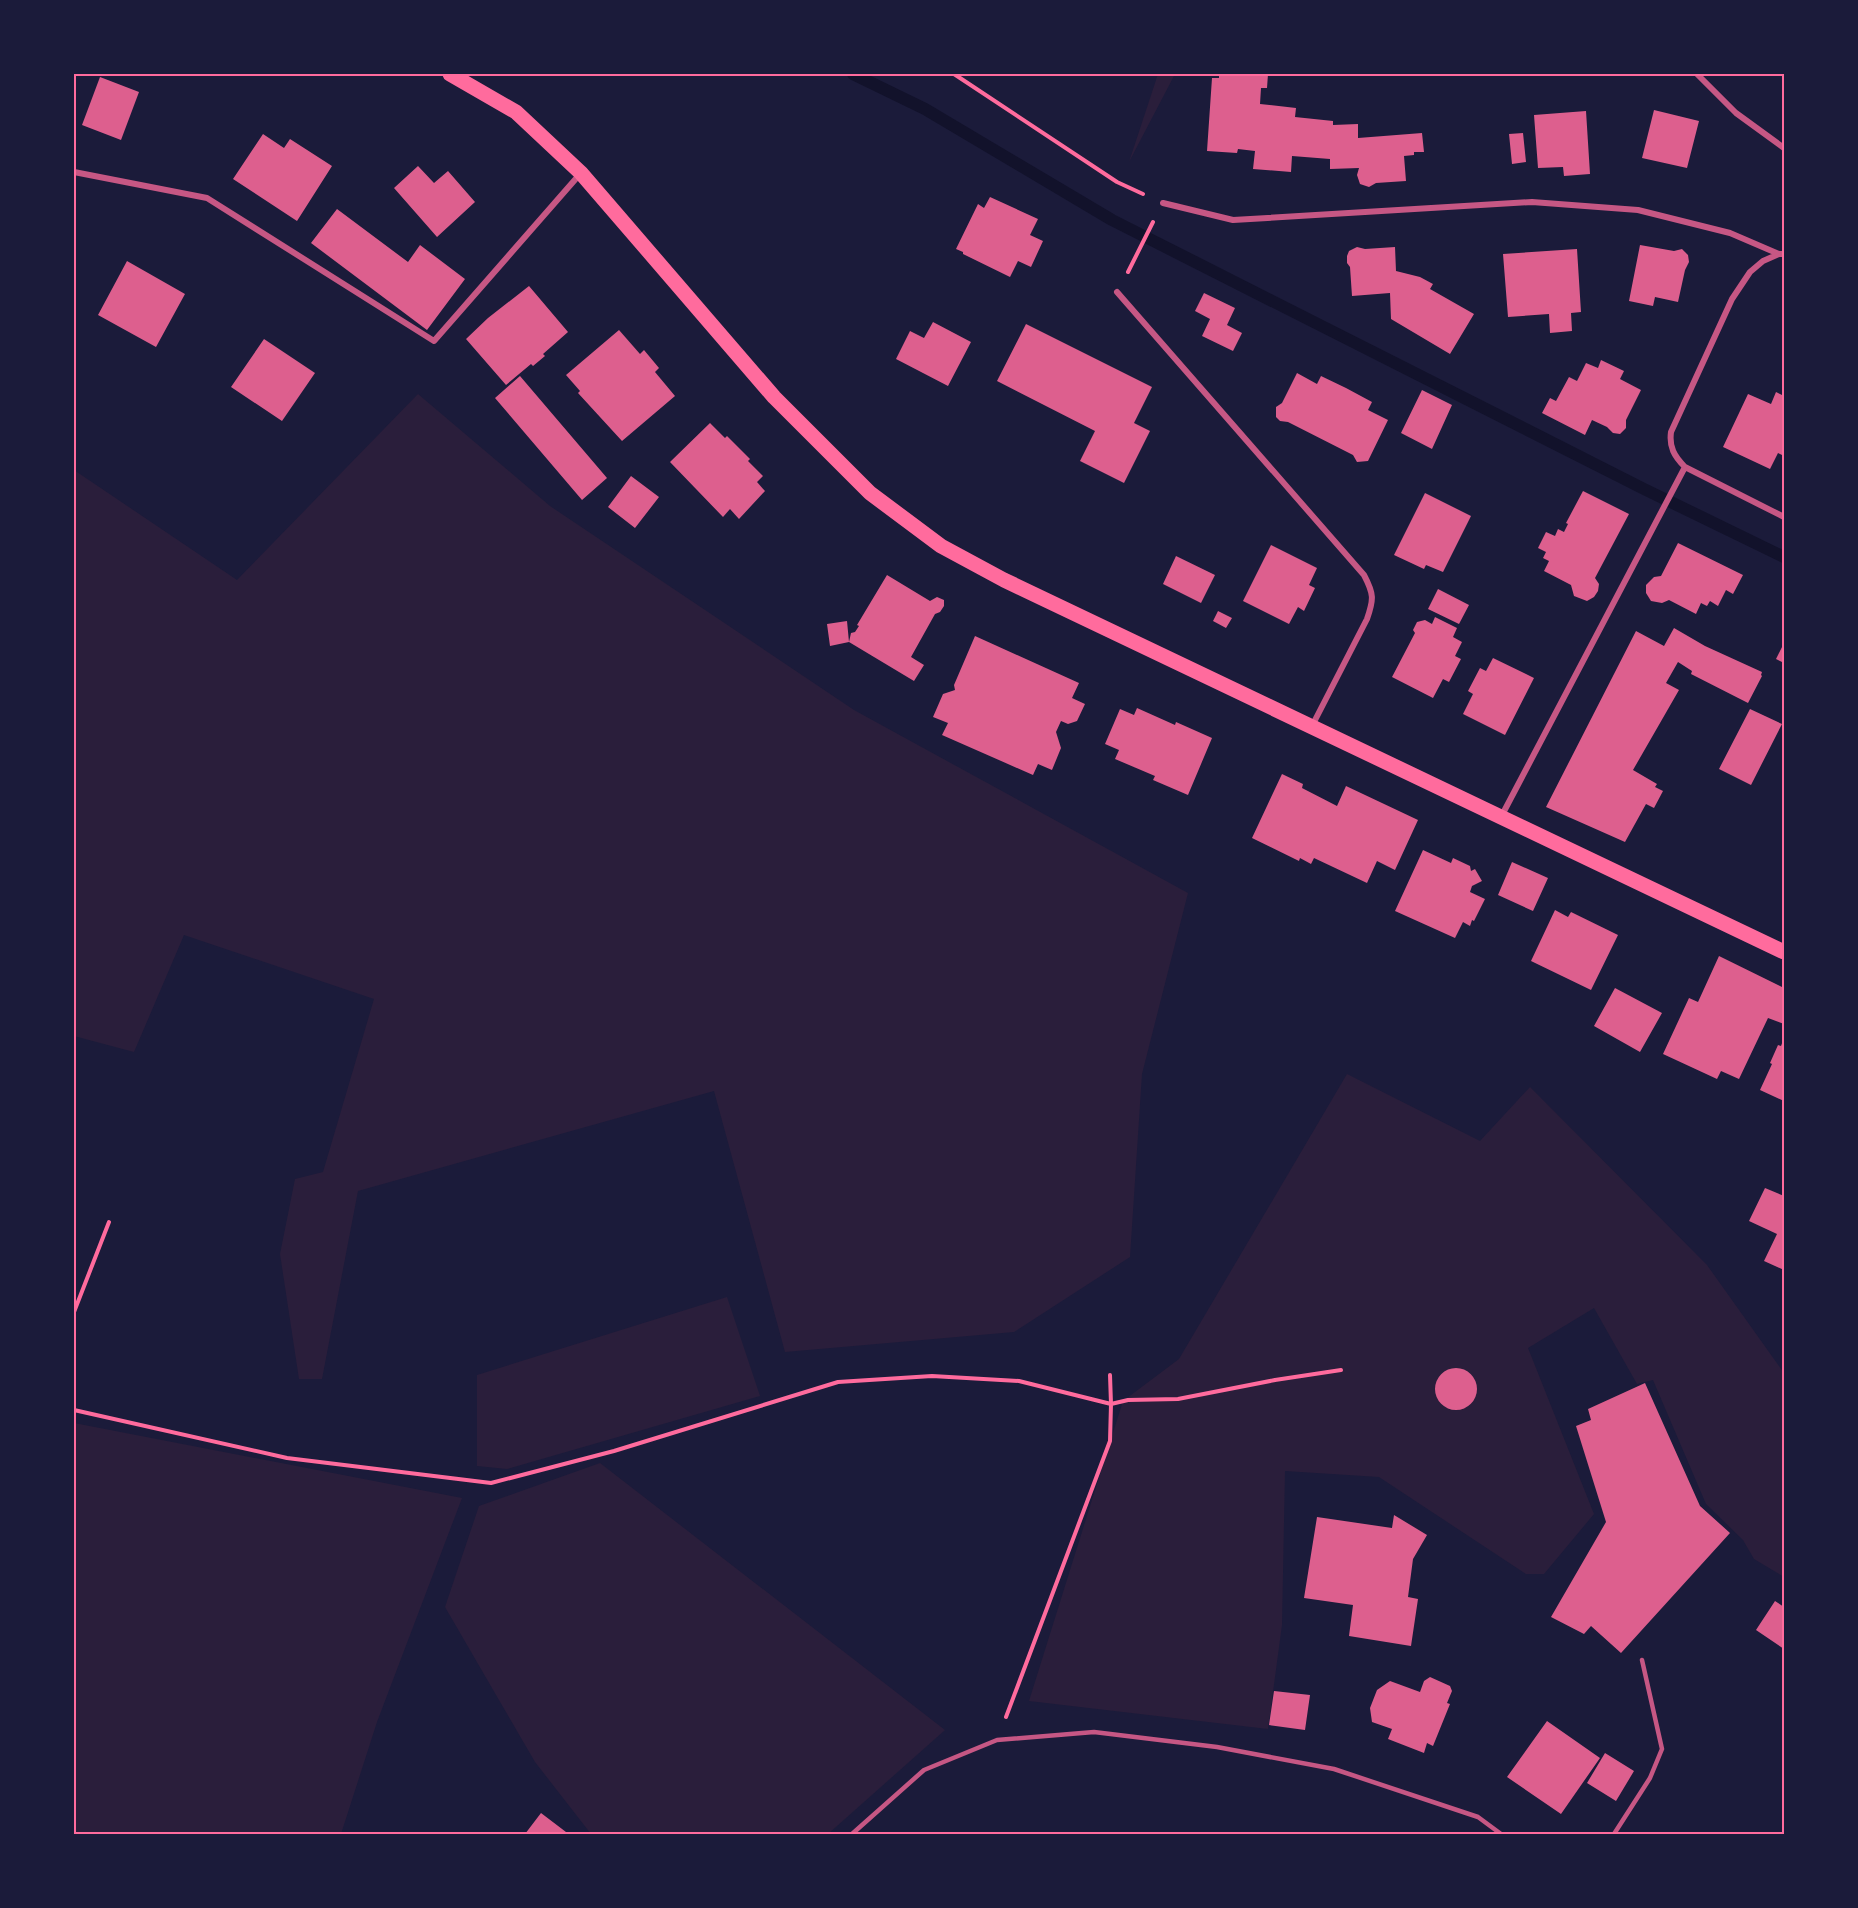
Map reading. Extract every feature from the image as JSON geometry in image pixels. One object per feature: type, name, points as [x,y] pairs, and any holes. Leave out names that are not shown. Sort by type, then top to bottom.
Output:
[{"type":"main road","points":[[450,74],[516,112],[581,174],[774,397],[870,493],[941,546],[1004,580],[1785,952]]},
{"type":"street","points":[[1697,74],[1736,113],[1785,148]]},
{"type":"street","points":[[74,172],[207,198],[434,341],[581,174]]},
{"type":"street","points":[[1163,203],[1233,220],[1532,201],[1638,210],[1730,233],[1782,254]]},
{"type":"street","points":[[1782,254],[1763,261],[1750,272],[1732,299],[1671,432],[1669,443],[1675,457],[1685,467],[1785,517]]},
{"type":"street","points":[[1118,292],[1364,575],[1373,593],[1372,606],[1367,619],[1312,727]]},
{"type":"street","points":[[1501,818],[1685,467]]},
{"type":"lane","points":[[1614,1834],[1650,1778],[1662,1749],[1642,1660]]},
{"type":"lane","points":[[852,1834],[924,1770],[997,1740],[1094,1732],[1216,1747],[1334,1768],[1478,1817],[1501,1834]]},
{"type":"path","points":[[954,74],[1118,182],[1163,203],[1118,292]]},
{"type":"path","points":[[74,1312],[109,1222]]},
{"type":"path","points":[[74,1410],[287,1458],[491,1483],[614,1451],[838,1382],[932,1376],[1018,1382],[1110,1404],[1128,1400],[1178,1399],[1341,1370]]},
{"type":"path","points":[[997,1740],[1110,1441],[1110,1375]]},
{"type":"shaded area","points":[[1158,74],[1175,74],[1129,162]]},
{"type":"shaded area","points":[[418,394],[550,506],[854,710],[1188,893],[1142,1074],[1130,1257],[1014,1332],[785,1352],[714,1091],[358,1191],[322,1379],[299,1379],[280,1254],[295,1179],[323,1172],[374,999],[184,935],[134,1052],[74,1036],[74,470],[237,580]]},
{"type":"shaded area","points":[[1347,1074],[1480,1141],[1530,1087],[1707,1265],[1784,1373],[1784,1577],[1754,1559],[1743,1540],[1706,1504],[1653,1380],[1637,1384],[1594,1308],[1528,1348],[1594,1514],[1544,1574],[1526,1574],[1379,1477],[1285,1471],[1282,1625],[1268,1729],[1029,1701],[1123,1401],[1179,1359]]},
{"type":"shaded area","points":[[727,1297],[760,1396],[507,1469],[477,1466],[477,1375]]},
{"type":"shaded area","points":[[74,1423],[462,1498],[377,1722],[341,1834],[74,1834]]},
{"type":"shaded area","points":[[600,1463],[945,1730],[828,1834],[591,1834],[535,1762],[445,1607],[479,1506]]},
{"type":"building","points":[[1219,74],[1268,74],[1267,88],[1261,88],[1260,104],[1296,108],[1295,117],[1333,121],[1333,125],[1358,124],[1358,138],[1422,133],[1424,152],[1414,152],[1414,155],[1404,156],[1406,181],[1376,183],[1369,187],[1360,184],[1357,175],[1359,168],[1330,169],[1330,159],[1292,156],[1291,172],[1253,169],[1255,151],[1238,149],[1237,153],[1207,151],[1212,78],[1219,78]]},
{"type":"building","points":[[100,77],[139,92],[121,140],[82,125]]},
{"type":"building","points":[[1654,110],[1699,121],[1687,168],[1642,158]]},
{"type":"building","points":[[1586,111],[1590,174],[1564,176],[1563,167],[1538,168],[1534,115]]},
{"type":"building","points":[[1523,133],[1526,162],[1512,164],[1509,134]]},
{"type":"building","points":[[263,134],[284,148],[290,139],[332,166],[297,221],[233,179]]},
{"type":"building","points":[[418,166],[434,183],[448,171],[475,202],[437,237],[394,188]]},
{"type":"building","points":[[990,197],[1038,219],[1030,235],[1043,241],[1031,267],[1018,261],[1010,277],[956,249],[978,204],[984,208]]},
{"type":"building","points":[[337,209],[408,262],[420,245],[465,279],[427,330],[311,243]]},
{"type":"building","points":[[1640,245],[1674,251],[1682,249],[1688,255],[1689,262],[1678,302],[1655,297],[1653,306],[1629,301]]},
{"type":"building","points":[[1357,247],[1365,249],[1395,247],[1396,271],[1420,277],[1433,284],[1430,289],[1474,314],[1450,354],[1391,319],[1390,293],[1352,296],[1347,256],[1349,251]]},
{"type":"building","points":[[1577,249],[1581,312],[1571,313],[1572,331],[1550,333],[1549,314],[1508,317],[1503,254]]},
{"type":"building","points":[[127,261],[185,294],[156,347],[98,315]]},
{"type":"building","points":[[529,286],[568,332],[543,354],[545,356],[533,366],[531,364],[506,385],[466,339],[488,318]]},
{"type":"building","points":[[1204,293],[1235,308],[1227,325],[1242,333],[1233,351],[1202,336],[1210,319],[1195,311]]},
{"type":"building","points":[[933,322],[971,342],[948,386],[896,359],[910,331],[924,338]]},
{"type":"building","points":[[1026,324],[1152,387],[1134,423],[1150,431],[1124,483],[1080,461],[1095,431],[997,381]]},
{"type":"building","points":[[619,330],[640,354],[644,350],[659,368],[655,372],[675,396],[622,441],[578,393],[580,391],[566,375]]},
{"type":"building","points":[[264,339],[315,373],[282,421],[231,387]]},
{"type":"building","points":[[1601,360],[1624,371],[1620,379],[1641,390],[1626,420],[1626,428],[1620,434],[1613,433],[1607,427],[1592,420],[1585,435],[1542,413],[1550,398],[1556,401],[1569,377],[1577,381],[1586,363],[1598,368]]},
{"type":"building","points":[[1297,373],[1317,384],[1321,376],[1346,388],[1372,402],[1368,410],[1388,420],[1368,461],[1357,462],[1353,455],[1288,422],[1280,421],[1276,417],[1276,407],[1282,403]]},
{"type":"building","points":[[520,376],[607,478],[582,500],[495,398]]},
{"type":"building","points":[[1422,390],[1452,405],[1432,449],[1401,433]]},
{"type":"building","points":[[1776,392],[1784,396],[1784,456],[1778,453],[1770,469],[1723,447],[1748,394],[1771,404]]},
{"type":"building","points":[[710,423],[750,459],[748,461],[763,476],[757,482],[765,491],[739,519],[730,509],[723,517],[670,462]]},
{"type":"building","points":[[631,476],[659,497],[635,528],[608,507]]},
{"type":"building","points":[[1583,491],[1629,514],[1595,578],[1599,584],[1598,591],[1587,601],[1574,596],[1571,585],[1544,571],[1549,561],[1543,558],[1546,552],[1538,548],[1546,532],[1555,536],[1558,529],[1564,532],[1568,524],[1566,523]]},
{"type":"building","points":[[1425,493],[1471,516],[1443,572],[1426,565],[1424,569],[1394,555]]},
{"type":"building","points":[[1678,543],[1743,575],[1733,594],[1726,590],[1718,606],[1710,601],[1707,606],[1701,603],[1696,614],[1669,600],[1662,603],[1651,601],[1646,593],[1646,585],[1654,577],[1661,576]]},
{"type":"building","points":[[1271,545],[1317,568],[1309,585],[1315,588],[1304,611],[1298,607],[1289,624],[1243,601]]},
{"type":"building","points":[[1176,556],[1215,575],[1201,603],[1163,584]]},
{"type":"building","points":[[887,575],[930,601],[937,597],[944,600],[944,606],[940,612],[935,614],[911,657],[924,665],[914,681],[849,642],[851,633],[855,632],[859,626],[857,625]]},
{"type":"building","points":[[1438,589],[1469,605],[1459,624],[1428,609]]},
{"type":"building","points":[[1218,611],[1232,618],[1226,628],[1213,621]]},
{"type":"building","points":[[1435,617],[1457,628],[1453,637],[1462,642],[1455,656],[1461,659],[1449,682],[1443,679],[1433,698],[1392,677],[1415,633],[1413,630],[1417,622],[1425,620],[1432,624]]},
{"type":"building","points":[[847,621],[849,642],[830,646],[827,624]]},
{"type":"building","points":[[1674,628],[1705,646],[1762,672],[1748,703],[1691,674],[1692,671],[1678,662],[1666,683],[1679,690],[1633,770],[1657,784],[1655,787],[1663,791],[1654,808],[1646,804],[1625,842],[1546,807],[1636,631],[1664,646]]},
{"type":"building","points":[[975,636],[1079,683],[1072,698],[1085,704],[1077,721],[1068,724],[1061,721],[1056,732],[1061,748],[1052,770],[1038,764],[1033,775],[942,735],[948,723],[933,717],[943,694],[955,690],[954,685]]},
{"type":"building","points":[[1784,643],[1784,663],[1776,659]]},
{"type":"building","points":[[1493,658],[1534,678],[1505,735],[1463,714],[1473,694],[1468,691],[1480,668],[1486,671]]},
{"type":"building","points":[[1137,708],[1212,738],[1188,795],[1153,780],[1155,776],[1115,759],[1119,750],[1105,744],[1120,709],[1134,715]]},
{"type":"building","points":[[1750,709],[1782,724],[1751,785],[1719,769]]},
{"type":"building","points":[[1282,774],[1303,784],[1302,788],[1337,806],[1346,786],[1418,820],[1395,870],[1377,861],[1367,883],[1314,858],[1311,864],[1300,858],[1299,861],[1252,838]]},
{"type":"building","points":[[1423,850],[1451,863],[1453,858],[1470,866],[1471,871],[1475,869],[1482,881],[1472,886],[1470,892],[1485,899],[1474,921],[1472,920],[1470,926],[1463,922],[1455,938],[1395,911]]},
{"type":"building","points":[[1512,862],[1548,878],[1533,911],[1498,895]]},
{"type":"building","points":[[1555,910],[1568,917],[1571,912],[1618,935],[1591,990],[1531,961]]},
{"type":"building","points":[[1719,956],[1784,988],[1784,1024],[1768,1018],[1739,1079],[1721,1071],[1717,1079],[1663,1054],[1689,998],[1698,1002]]},
{"type":"building","points":[[1615,988],[1662,1013],[1640,1052],[1594,1026]]},
{"type":"building","points":[[1784,1038],[1784,1101],[1760,1090],[1778,1045],[1781,1046]]},
{"type":"building","points":[[1765,1188],[1784,1196],[1784,1270],[1764,1261],[1777,1234],[1749,1221]]},
{"type":"building","points":[[1456,1368],[1464,1369],[1471,1374],[1476,1381],[1476,1397],[1471,1404],[1464,1409],[1456,1410],[1448,1409],[1441,1404],[1436,1397],[1435,1389],[1436,1381],[1441,1374],[1448,1369]]},
{"type":"building","points":[[1645,1383],[1700,1506],[1730,1533],[1621,1653],[1591,1626],[1584,1634],[1551,1617],[1606,1522],[1576,1426],[1591,1420],[1588,1409]]},
{"type":"building","points":[[1394,1515],[1427,1535],[1413,1559],[1408,1597],[1418,1599],[1411,1646],[1349,1636],[1353,1605],[1304,1598],[1317,1517],[1392,1528]]},
{"type":"building","points":[[1775,1601],[1784,1607],[1784,1649],[1756,1630]]},
{"type":"building","points":[[1430,1677],[1450,1686],[1452,1691],[1447,1703],[1450,1704],[1433,1746],[1427,1743],[1424,1753],[1388,1739],[1392,1729],[1372,1722],[1370,1708],[1377,1690],[1390,1681],[1420,1692],[1424,1681]]},
{"type":"building","points":[[1274,1691],[1310,1695],[1305,1730],[1269,1725]]},
{"type":"building","points":[[1547,1721],[1600,1758],[1561,1814],[1507,1777]]},
{"type":"building","points":[[1605,1753],[1634,1771],[1616,1801],[1587,1783]]},
{"type":"building","points":[[541,1813],[566,1832],[564,1834],[525,1834]]},
{"type":"waterway","points":[[853,74],[925,109],[1112,220],[1644,489],[1784,557]]}]
